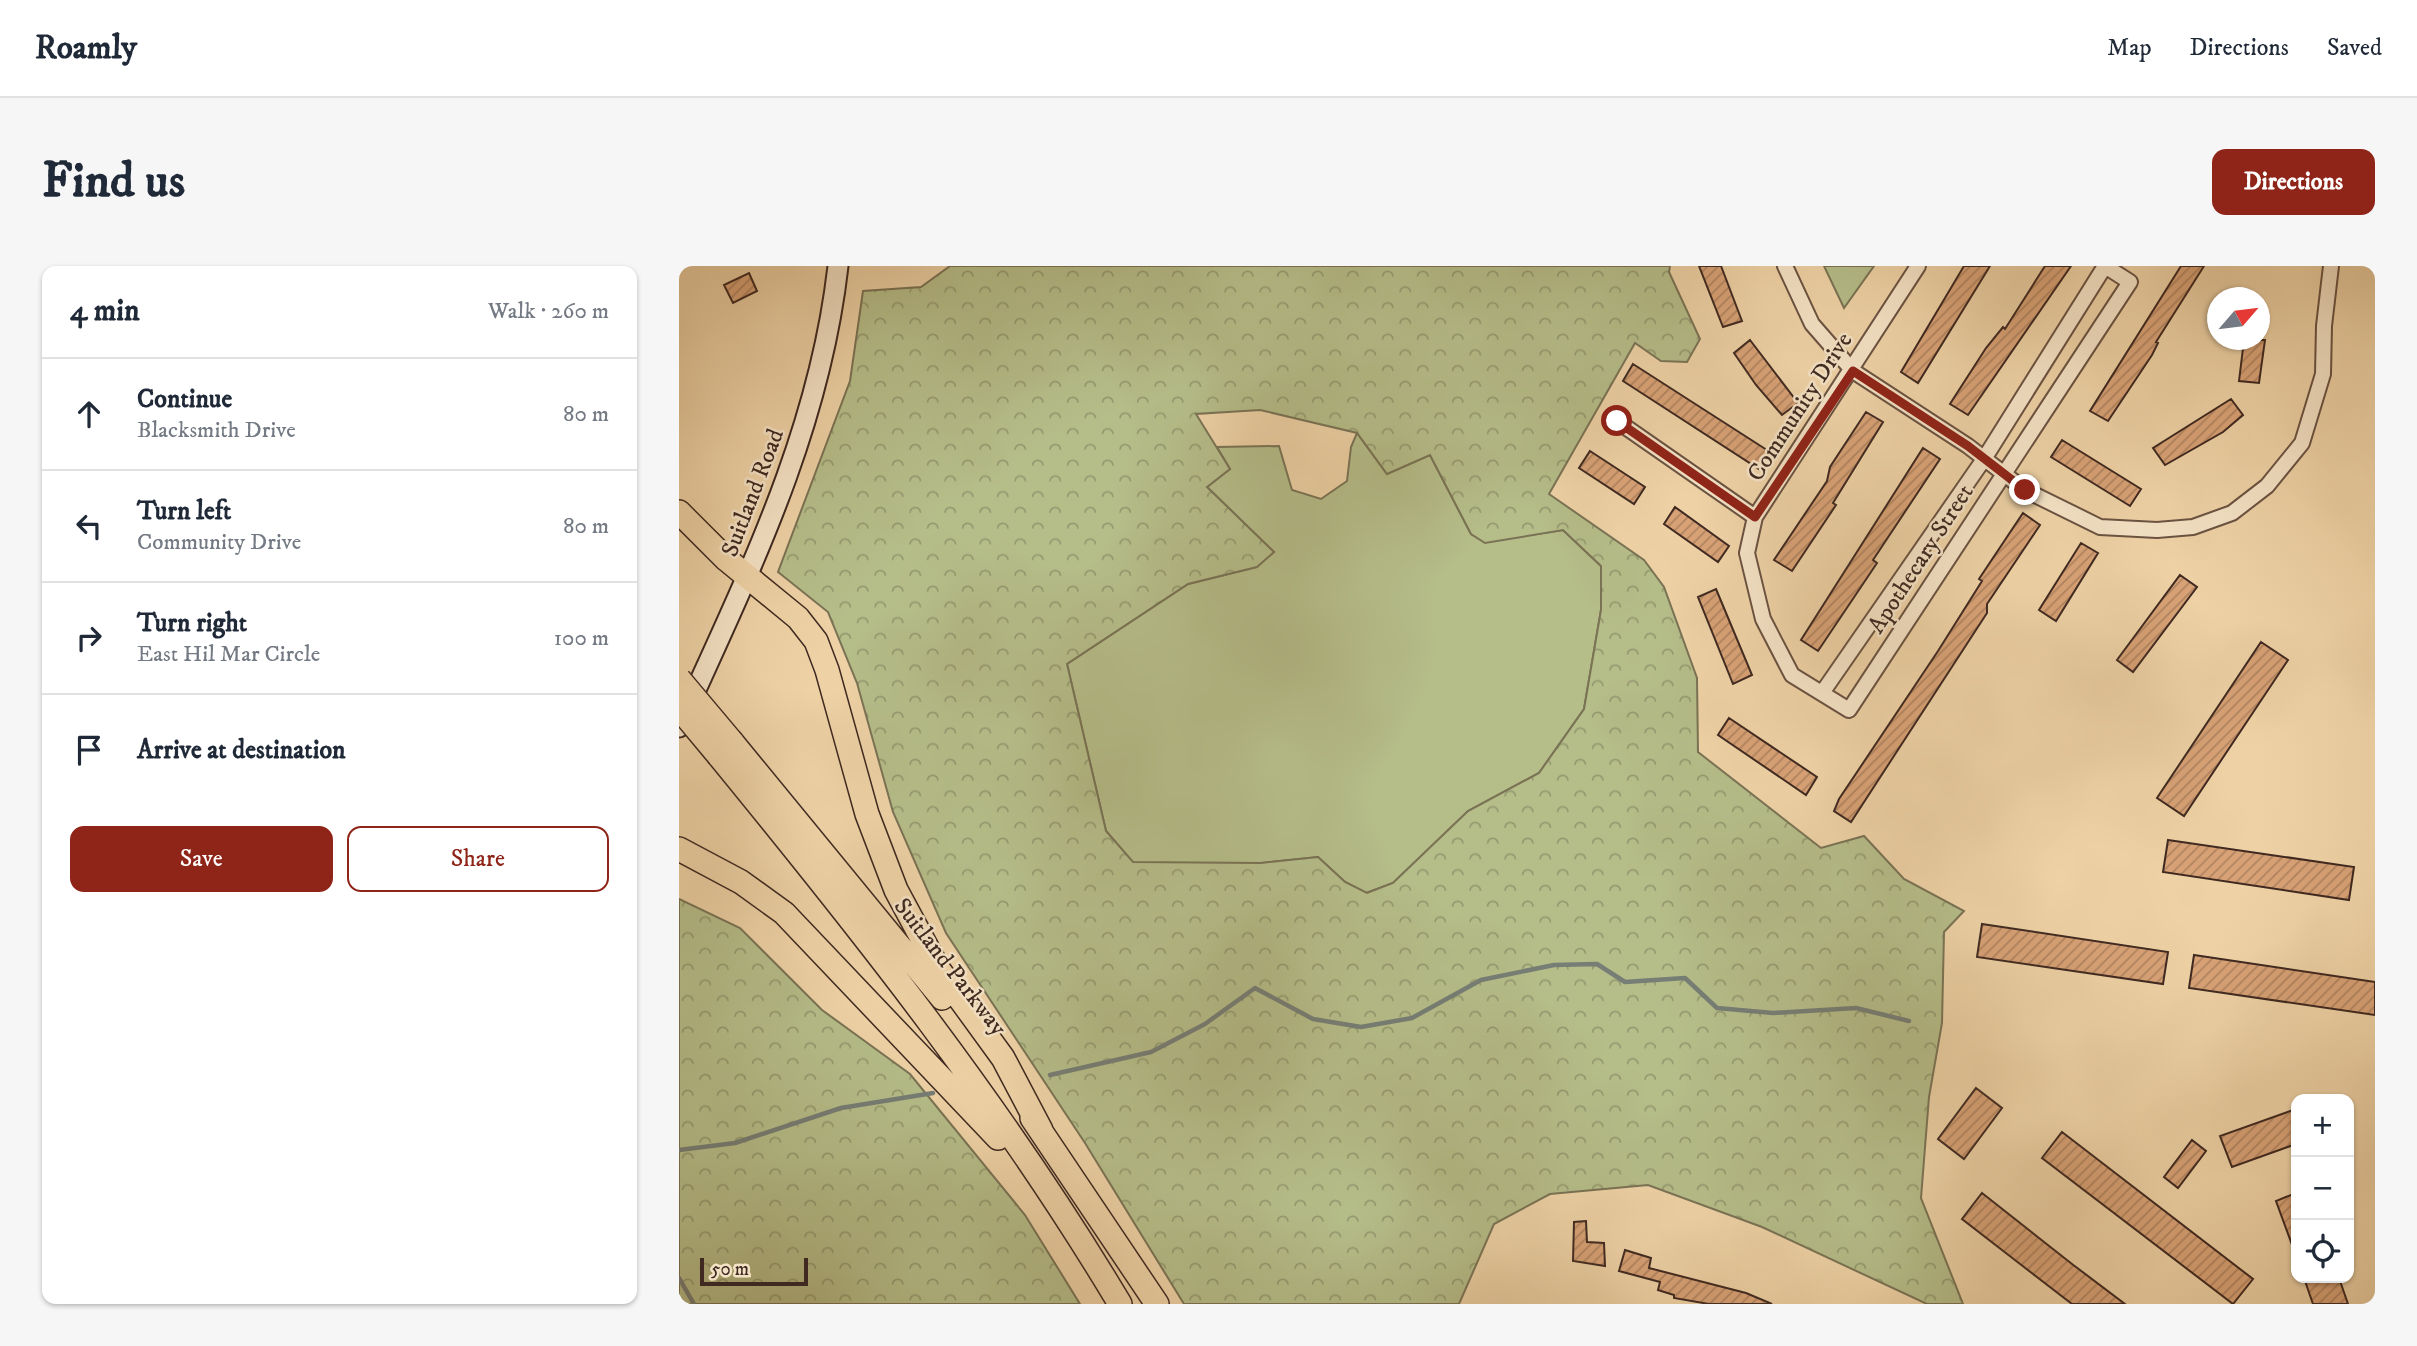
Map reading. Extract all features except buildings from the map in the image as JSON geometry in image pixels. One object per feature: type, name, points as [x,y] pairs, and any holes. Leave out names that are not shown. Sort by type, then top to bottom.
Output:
[{"type":"highway","points":[[679,512],[746,577],[790,611],[816,642],[827,670],[870,823],[897,890],[939,970],[1003,1058],[1041,1130]]},
{"type":"highway","name":"Suitland Parkway","points":[[679,679],[725,749],[910,993],[1003,1122],[1120,1304]]},
{"type":"highway","name":"Suitland Parkway","points":[[679,708],[725,749],[916,964],[1041,1130],[1157,1304]]},
{"type":"highway","points":[[679,849],[749,887],[797,925],[983,1121],[1037,1193],[1092,1258]]},
{"type":"main road","name":"Suitland Road","points":[[679,727],[790,470],[811,408],[829,328],[838,266]]},
{"type":"street","points":[[1785,266],[1812,324],[1853,371],[1984,458],[2025,490],[2100,527],[2157,530],[2193,527],[2232,513],[2267,486],[2302,443],[2323,374],[2331,266]]},
{"type":"street","name":"Community Drive","points":[[1849,710],[1792,675],[1763,619],[1747,554],[1755,517],[1853,371],[1918,266]]},
{"type":"street","name":"Apothecary Street","points":[[1822,693],[1984,458],[2105,266],[2130,282],[1849,710]]},
{"type":"street","points":[[1617,421],[1755,517]]},
{"type":"green space","points":[[950,266],[1670,266],[1669,272],[1700,339],[1687,362],[1661,361],[1635,343],[1549,494],[1644,560],[1664,587],[1697,678],[1698,752],[1821,848],[1864,836],[1904,879],[1964,911],[1944,932],[1942,1023],[1929,1097],[1921,1198],[1963,1304],[1927,1304],[1762,1227],[1648,1185],[1550,1194],[1494,1224],[1459,1304],[1184,1304],[1085,1143],[946,933],[893,812],[857,683],[828,612],[778,572],[850,381],[863,291],[921,287]],"holes":[[[1260,410],[1357,433],[1387,474],[1430,455],[1471,534],[1485,543],[1563,530],[1601,566],[1601,610],[1584,709],[1539,773],[1468,811],[1393,883],[1367,893],[1345,882],[1318,857],[1261,863],[1133,862],[1106,831],[1067,664],[1188,584],[1257,567],[1274,552],[1207,487],[1230,469],[1196,414]]]},
{"type":"green space","points":[[1824,266],[1874,266],[1844,308]]},
{"type":"green space","points":[[1357,433],[1387,474],[1430,455],[1471,534],[1485,542],[1563,530],[1601,566],[1601,610],[1584,709],[1539,773],[1468,811],[1393,883],[1366,893],[1345,882],[1318,857],[1261,863],[1133,863],[1106,831],[1067,664],[1188,584],[1256,567],[1274,552],[1207,487],[1230,469],[1217,447],[1279,446],[1292,490],[1321,499],[1347,481],[1351,447]]},
{"type":"green space","points":[[679,899],[740,928],[822,1010],[910,1074],[1025,1215],[1080,1304],[679,1304]]},
{"type":"waterway","points":[[1050,1075],[1151,1052],[1205,1024],[1255,988],[1313,1019],[1361,1027],[1412,1018],[1481,980],[1554,965],[1597,964],[1625,982],[1685,978],[1717,1008],[1773,1013],[1856,1008],[1909,1021]]},
{"type":"waterway","points":[[679,1150],[735,1143],[841,1108],[933,1093]]},
{"type":"waterway","points":[[679,1278],[694,1304]]},
{"type":"route","points":[[1617,421],[1755,517],[1853,371],[1968,446],[2025,490]]}]
